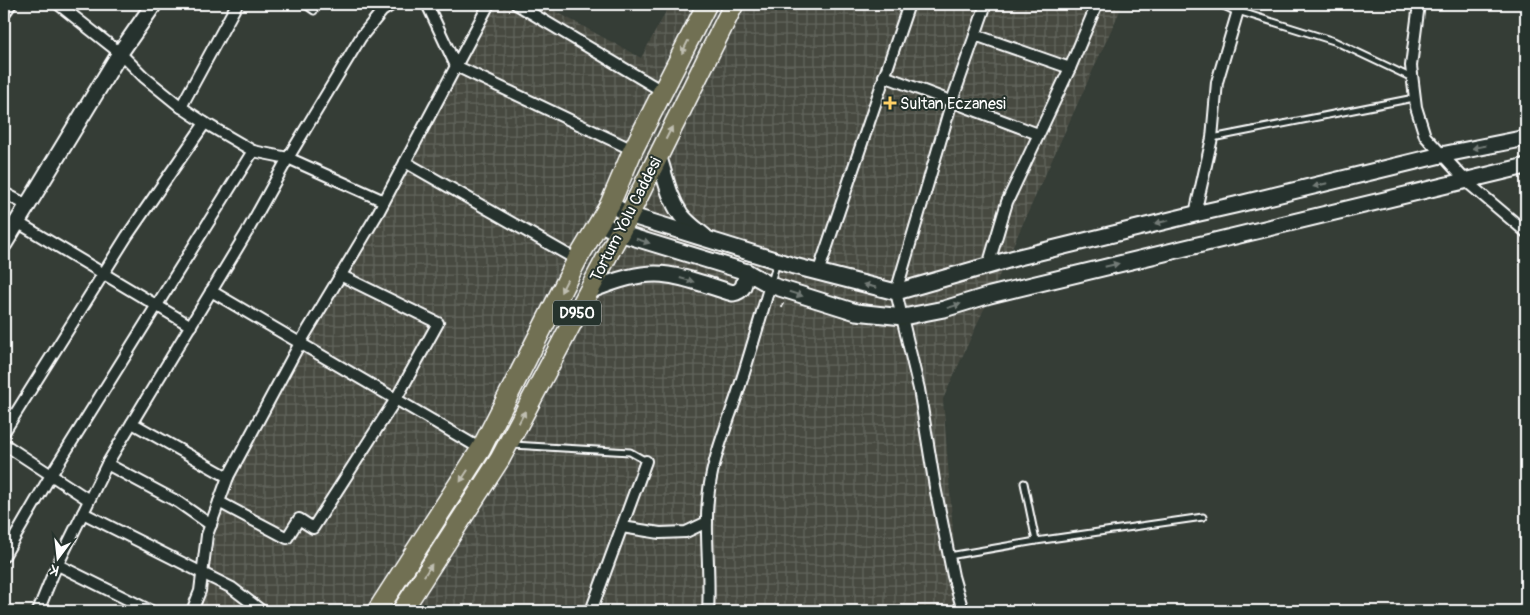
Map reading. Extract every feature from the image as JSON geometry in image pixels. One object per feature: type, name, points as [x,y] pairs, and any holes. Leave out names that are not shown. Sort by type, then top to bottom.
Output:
[{"type":"highway","name":"Tortum Yolu Caddesi","points":[[377,611],[481,449],[577,260],[610,204],[633,150],[707,4]]},
{"type":"highway","name":"Tortum Yolu Caddesi","points":[[402,611],[500,459],[629,215],[734,4]]},
{"type":"main road","points":[[4,244],[120,53],[154,4]]},
{"type":"main road","points":[[610,204],[629,215],[708,240],[818,273],[896,292],[988,266],[1195,214],[1235,206],[1442,155],[1526,138]]},
{"type":"main road","points":[[658,155],[670,194],[682,216],[708,240]]},
{"type":"main road","points":[[598,222],[619,233],[747,272],[770,285],[856,312],[903,318],[944,309],[990,294],[1467,182],[1526,166]]},
{"type":"main road","points":[[589,291],[612,281],[635,276],[668,275],[733,293],[743,289],[747,272]]},
{"type":"street","points":[[4,14],[12,4]]},
{"type":"street","points":[[58,4],[120,53],[144,77],[181,107],[205,123],[253,150],[288,158],[384,201]]},
{"type":"street","points":[[181,107],[237,4]]},
{"type":"street","points":[[38,611],[58,564],[107,464],[247,232],[288,158],[361,36],[382,11],[392,4]]},
{"type":"street","points":[[427,4],[456,66],[633,150]]},
{"type":"street","points":[[192,611],[200,591],[207,535],[228,477],[300,343],[384,201],[489,4]]},
{"type":"street","points":[[516,4],[662,91]]},
{"type":"street","points":[[818,273],[909,4]]},
{"type":"street","points":[[963,611],[949,556],[935,487],[919,389],[896,292],[952,101],[986,4]]},
{"type":"street","points":[[988,266],[1006,202],[1070,68],[1097,4]]},
{"type":"street","points":[[1195,214],[1212,138],[1217,82],[1239,7],[1225,4]]},
{"type":"street","points":[[1419,4],[1412,79],[1414,98],[1425,136],[1467,182],[1526,232]]},
{"type":"street","points":[[976,35],[1070,68]]},
{"type":"street","points":[[884,76],[1038,134]]},
{"type":"street","points":[[4,432],[127,236],[205,123]]},
{"type":"street","points":[[4,556],[51,475],[253,150]]},
{"type":"street","points":[[405,162],[577,260]]},
{"type":"street","points":[[4,193],[27,205]]},
{"type":"street","points":[[17,222],[190,326]]},
{"type":"street","points":[[219,502],[287,538],[299,519],[313,528],[396,399],[438,323],[340,275]]},
{"type":"street","points":[[708,611],[710,587],[706,540],[711,479],[770,285]]},
{"type":"street","points":[[211,291],[481,449]]},
{"type":"street","points":[[132,423],[228,477]]},
{"type":"street","points":[[4,444],[89,500]]},
{"type":"street","points":[[591,611],[646,461]]},
{"type":"street","points":[[107,464],[178,502],[210,526]]},
{"type":"street","points":[[83,513],[232,588],[262,611]]},
{"type":"street","points":[[622,527],[660,533],[686,532],[707,522]]},
{"type":"street","points":[[58,564],[151,611]]},
{"type":"lane","points":[[304,4],[314,12]]},
{"type":"lane","points":[[1239,7],[1334,41],[1412,79]]},
{"type":"lane","points":[[1212,138],[1414,98]]},
{"type":"lane","points":[[770,285],[777,261]]},
{"type":"lane","points":[[508,444],[630,452],[646,461]]},
{"type":"lane","points":[[1024,483],[1036,541]]},
{"type":"lane","points":[[949,556],[1036,541],[1203,518]]},
{"type":"shaded area","points":[[489,4],[542,4],[641,58],[670,4],[1123,4],[943,399],[959,611],[191,611],[201,597],[224,497]]},
{"type":"place","name":"Sultan Eczanesi","points":[[890,103]]}]
